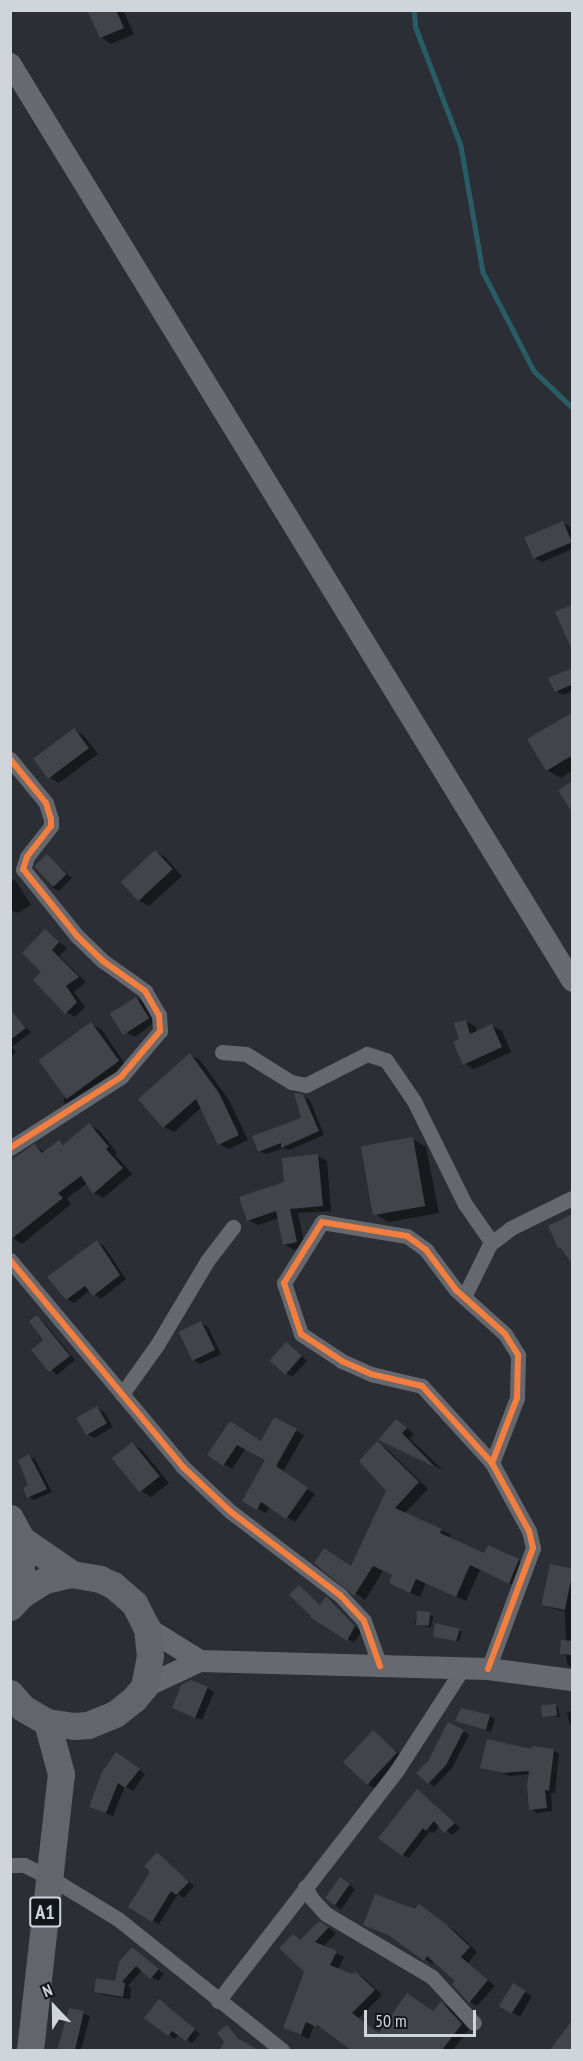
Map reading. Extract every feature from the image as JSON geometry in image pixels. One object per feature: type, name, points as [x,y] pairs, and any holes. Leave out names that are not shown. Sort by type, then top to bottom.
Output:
[{"type":"highway","points":[[16,1529],[72,1574]]},
{"type":"highway","points":[[16,1529],[16,1601]]},
{"type":"highway","points":[[10,1694],[22,1708],[47,1722],[74,1726],[88,1725],[115,1714],[144,1687],[150,1656],[147,1628],[141,1615],[124,1593],[100,1579],[72,1574],[45,1580],[16,1601]]},
{"type":"highway","name":"A1","points":[[30,2050],[61,1774],[47,1722]]},
{"type":"highway","name":"A1","points":[[61,1774],[88,1725]]},
{"type":"main road","points":[[10,63],[573,981]]},
{"type":"main road","points":[[147,1628],[200,1661]]},
{"type":"main road","points":[[144,1687],[200,1661],[488,1669],[573,1680]]},
{"type":"street","points":[[10,759],[46,803],[51,819],[51,826],[27,857],[23,869],[77,936],[103,961],[145,991],[154,1002],[159,1015],[160,1030],[121,1077],[10,1148]]},
{"type":"street","points":[[222,1052],[246,1054],[291,1082],[306,1085],[367,1054],[386,1060],[414,1101],[465,1204],[490,1240],[490,1244]]},
{"type":"street","points":[[464,1297],[490,1244],[511,1228],[573,1198]]},
{"type":"street","points":[[488,1669],[533,1548],[529,1531],[492,1463],[422,1386],[371,1374],[342,1361],[301,1334],[284,1283],[322,1222],[407,1236],[426,1250],[464,1297],[505,1334],[518,1355],[517,1398],[492,1463]]},
{"type":"street","points":[[122,1394],[173,1321],[207,1261],[233,1227]]},
{"type":"street","points":[[10,1260],[183,1467],[231,1512],[340,1595],[364,1621],[381,1666]]},
{"type":"street","points":[[218,2001],[397,1770],[463,1668]]},
{"type":"street","points":[[10,1865],[24,1865],[49,1877],[118,1918],[218,2001],[282,2050]]},
{"type":"street","points":[[305,1887],[312,1899],[326,1914],[432,1977],[474,2023]]},
{"type":"building","points":[[87,10],[116,10],[124,28],[100,38]]},
{"type":"building","points":[[563,521],[572,542],[533,559],[524,537]]},
{"type":"building","points":[[573,604],[573,652],[555,612]]},
{"type":"building","points":[[573,668],[573,684],[555,692],[548,678]]},
{"type":"building","points":[[573,712],[573,755],[546,771],[527,739]]},
{"type":"building","points":[[74,728],[89,748],[48,779],[33,759]]},
{"type":"building","points":[[573,781],[573,814],[558,790]]},
{"type":"building","points":[[155,850],[173,869],[138,901],[121,882]]},
{"type":"building","points":[[47,854],[66,874],[54,887],[34,867]]},
{"type":"building","points":[[45,929],[59,942],[52,950],[79,977],[66,986],[77,1002],[65,1014],[33,980],[41,972],[22,953]]},
{"type":"building","points":[[136,997],[149,1018],[123,1035],[110,1013]]},
{"type":"building","points":[[10,1009],[26,1028],[10,1040]]},
{"type":"building","points":[[466,1020],[470,1034],[492,1024],[502,1047],[463,1065],[453,1042],[459,1039],[454,1023]]},
{"type":"building","points":[[91,1022],[119,1061],[67,1099],[38,1060]]},
{"type":"building","points":[[190,1053],[219,1093],[239,1135],[218,1145],[196,1099],[163,1128],[138,1099]]},
{"type":"building","points":[[294,1093],[303,1094],[319,1131],[281,1148],[281,1143],[258,1152],[252,1136],[301,1118]]},
{"type":"building","points":[[89,1123],[109,1147],[106,1149],[123,1168],[93,1194],[81,1176],[58,1193],[63,1198],[10,1240],[10,1161],[34,1144],[42,1153],[59,1140],[63,1145]]},
{"type":"building","points":[[413,1137],[425,1206],[373,1215],[361,1146]]},
{"type":"building","points":[[318,1154],[323,1206],[290,1209],[297,1242],[283,1245],[276,1211],[247,1221],[239,1197],[284,1182],[282,1158]]},
{"type":"building","points":[[573,1214],[573,1265],[560,1247],[558,1248],[548,1226]]},
{"type":"building","points":[[97,1240],[120,1275],[93,1296],[85,1286],[66,1300],[47,1277]]},
{"type":"building","points":[[37,1315],[70,1356],[49,1372],[31,1350],[43,1340],[29,1321]]},
{"type":"building","points":[[201,1321],[215,1350],[193,1361],[179,1332]]},
{"type":"building","points":[[286,1342],[302,1356],[285,1375],[270,1361]]},
{"type":"building","points":[[97,1406],[107,1423],[86,1435],[76,1418]]},
{"type":"building","points":[[274,1417],[297,1429],[276,1466],[308,1488],[286,1519],[261,1502],[257,1510],[242,1501],[265,1460],[237,1445],[223,1466],[207,1455],[230,1421],[261,1441]]},
{"type":"building","points":[[396,1419],[407,1428],[402,1433],[435,1467],[378,1440]]},
{"type":"building","points":[[377,1441],[419,1482],[395,1508],[442,1529],[440,1533],[484,1553],[488,1545],[519,1559],[509,1584],[470,1565],[456,1597],[416,1579],[410,1593],[389,1583],[392,1575],[373,1566],[354,1596],[314,1563],[324,1548],[351,1566],[386,1491],[359,1461]]},
{"type":"building","points":[[132,1442],[160,1476],[139,1493],[112,1458]]},
{"type":"building","points":[[29,1454],[47,1489],[27,1498],[23,1488],[28,1485],[18,1460]]},
{"type":"building","points":[[550,1564],[572,1569],[565,1610],[541,1605]]},
{"type":"building","points":[[299,1585],[320,1605],[326,1596],[355,1626],[347,1641],[310,1617],[289,1595]]},
{"type":"building","points":[[417,1611],[430,1612],[429,1626],[416,1625]]},
{"type":"building","points":[[435,1623],[460,1629],[456,1641],[433,1637]]},
{"type":"building","points":[[561,1640],[572,1641],[572,1655],[560,1654]]},
{"type":"building","points":[[191,1680],[208,1687],[195,1718],[172,1708],[181,1685]]},
{"type":"building","points":[[556,1704],[557,1716],[542,1717],[541,1705]]},
{"type":"building","points":[[461,1708],[490,1715],[486,1730],[455,1721]]},
{"type":"building","points":[[448,1722],[464,1730],[446,1765],[428,1784],[416,1773],[428,1761]]},
{"type":"building","points":[[373,1730],[397,1753],[367,1785],[343,1762]]},
{"type":"building","points":[[487,1739],[531,1749],[532,1746],[554,1749],[549,1791],[545,1790],[547,1808],[529,1810],[527,1786],[529,1771],[503,1773],[480,1768]]},
{"type":"building","points":[[116,1752],[140,1769],[125,1788],[118,1783],[106,1813],[89,1807],[102,1772]]},
{"type":"building","points":[[417,1789],[455,1823],[444,1833],[434,1821],[426,1831],[423,1828],[402,1856],[378,1838]]},
{"type":"building","points":[[157,1852],[189,1882],[176,1895],[171,1891],[152,1922],[128,1907],[150,1872],[144,1866]]},
{"type":"building","points":[[340,1877],[350,1884],[335,1905],[325,1898]]},
{"type":"building","points":[[375,1894],[415,1909],[419,1904],[446,1924],[470,1947],[461,1957],[488,1980],[469,2003],[452,1984],[455,1981],[427,1956],[424,1961],[390,1936],[363,1925]]},
{"type":"building","points":[[319,1921],[329,1927],[315,1942],[337,1951],[330,1965],[352,1974],[355,1971],[375,1990],[352,2013],[379,2033],[407,1993],[433,2011],[441,2001],[462,2024],[442,2050],[351,2050],[317,2025],[316,2027],[306,2022],[301,2035],[283,2028],[304,1972],[279,1948],[293,1934],[300,1940]]},
{"type":"building","points":[[132,1947],[159,1969],[150,1979],[136,1966],[122,1982],[125,1983],[123,1997],[94,1992],[96,1978],[115,1981],[119,1962]]},
{"type":"building","points":[[513,1983],[526,1991],[511,2014],[499,2006]]},
{"type":"building","points":[[159,1999],[195,2029],[186,2041],[172,2031],[168,2036],[144,2018]]},
{"type":"building","points":[[69,2008],[84,2011],[75,2050],[57,2050]]},
{"type":"building","points":[[573,2019],[573,2050],[550,2050]]},
{"type":"building","points":[[227,2025],[238,2038],[258,2050],[219,2050],[224,2042],[217,2033]]},
{"type":"waterway","points":[[414,10],[416,28],[461,146],[483,272],[534,371],[572,407]]},
{"type":"cycle path","points":[[10,759],[46,803],[51,819],[51,826],[27,857],[23,869],[77,936],[103,961],[145,991],[159,1015],[160,1031],[121,1077],[10,1148]]},
{"type":"cycle path","points":[[488,1669],[533,1548],[529,1531],[492,1463],[422,1386],[371,1374],[342,1361],[301,1334],[284,1283],[322,1222],[407,1236],[426,1250],[456,1290],[505,1334],[518,1355],[517,1398],[492,1463]]},
{"type":"cycle path","points":[[10,1260],[183,1467],[231,1512],[340,1595],[364,1621],[380,1666]]}]
